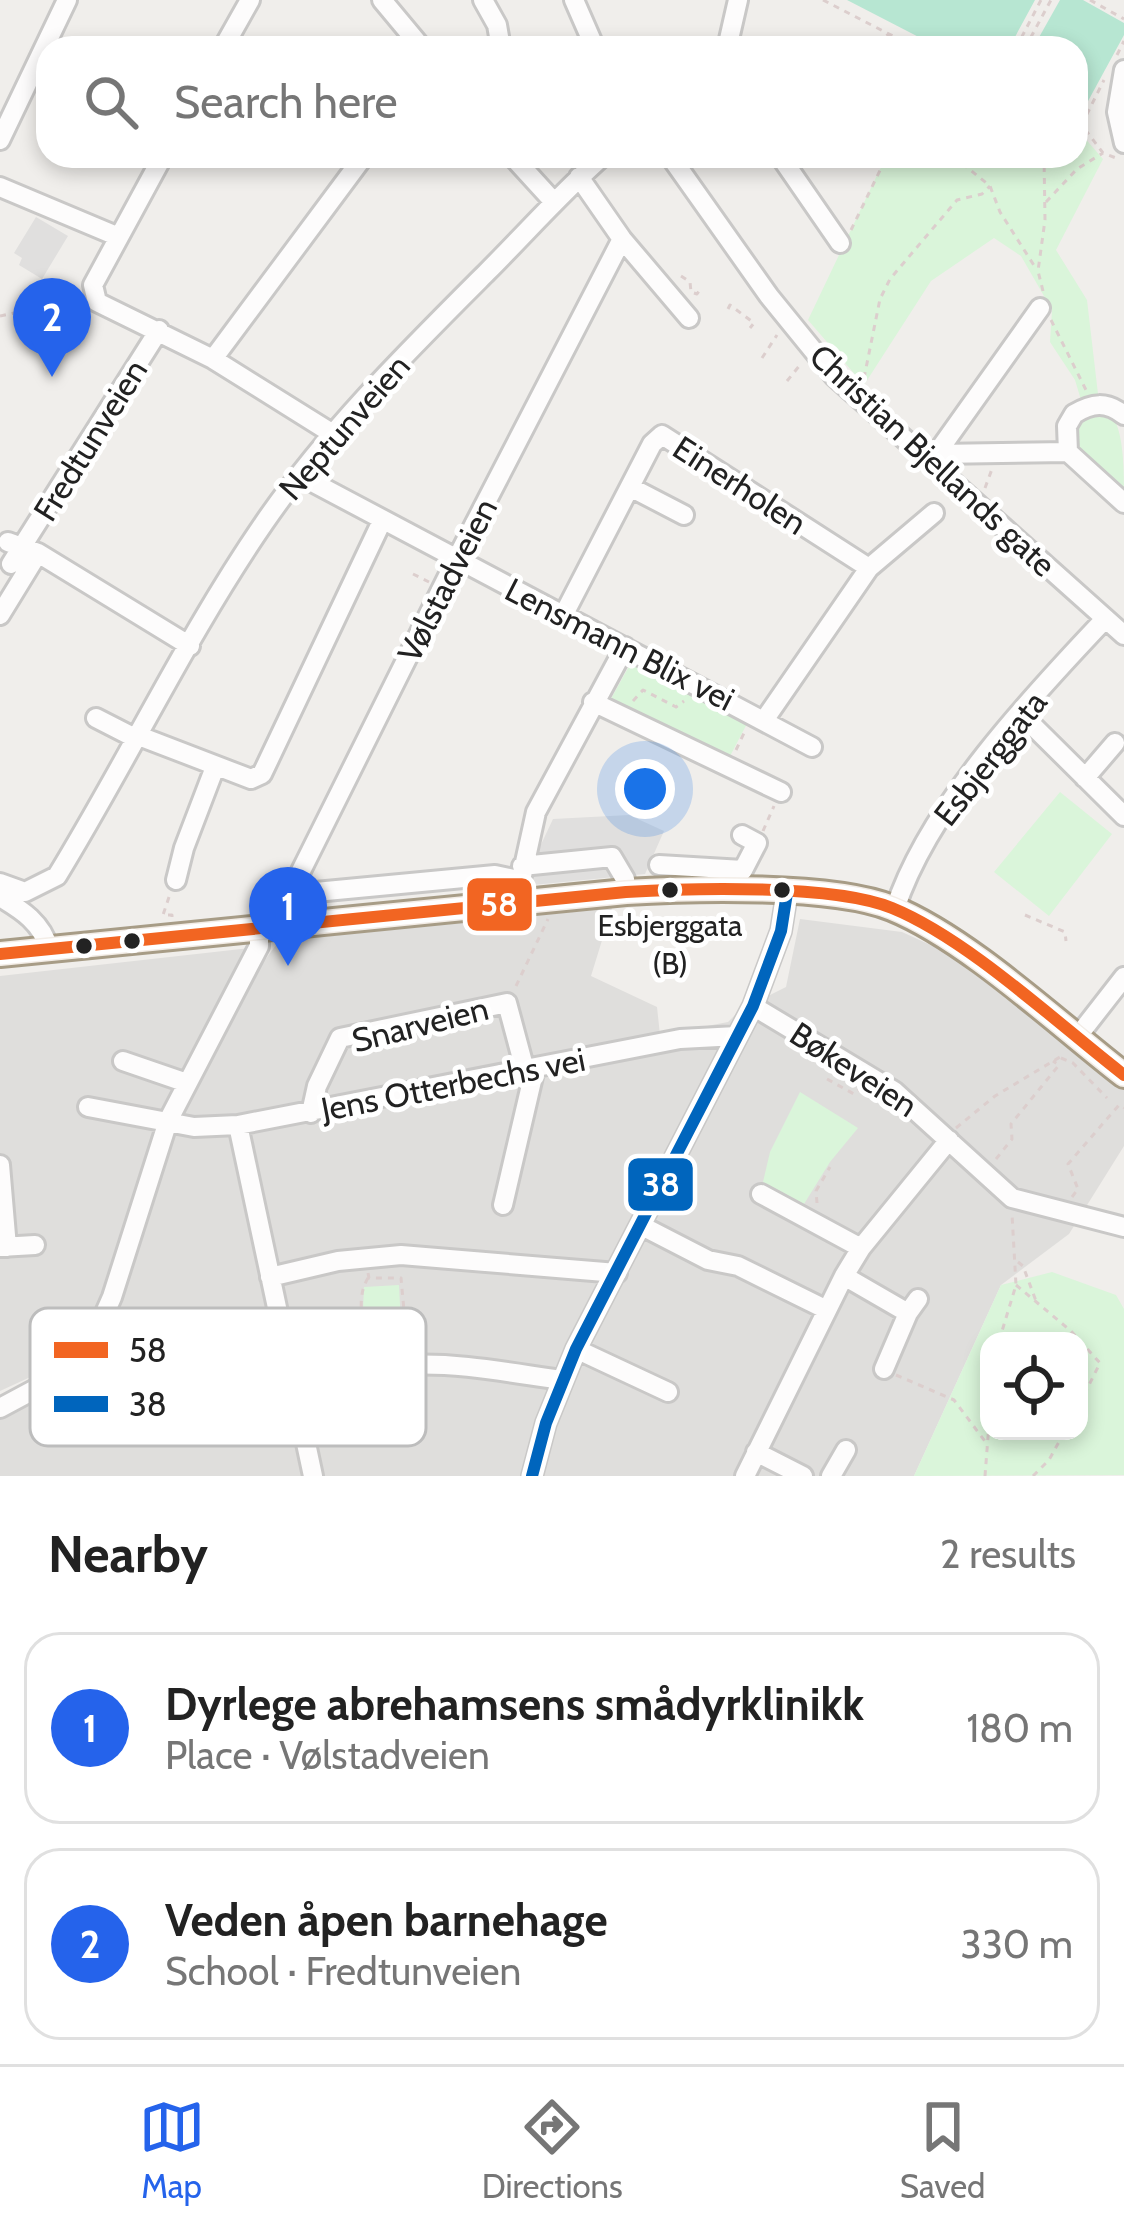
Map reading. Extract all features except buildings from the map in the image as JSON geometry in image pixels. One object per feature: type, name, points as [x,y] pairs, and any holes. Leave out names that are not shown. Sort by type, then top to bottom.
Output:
[{"type":"main road","points":[[0,954],[288,926],[518,883],[626,892],[700,878],[852,898],[895,909],[944,935],[1124,1076]]},
{"type":"street","points":[[50,36],[67,0]]},
{"type":"street","points":[[230,36],[250,0]]},
{"type":"street","points":[[382,0],[412,36]]},
{"type":"street","points":[[483,0],[499,36]]},
{"type":"street","points":[[574,0],[590,36]]},
{"type":"street","points":[[730,36],[738,0]]},
{"type":"street","points":[[0,140],[36,65]]},
{"type":"street","points":[[1119,65],[1117,112],[1124,142]]},
{"type":"street","points":[[157,168],[93,285],[94,296],[103,306],[213,358],[333,434]]},
{"type":"street","points":[[213,358],[355,168]]},
{"type":"street","points":[[523,168],[553,201]]},
{"type":"street","name":"Neptunveien","points":[[0,883],[25,892],[57,876],[242,556],[299,475],[553,201],[589,168]]},
{"type":"street","name":"Christian Bjellands gate","points":[[678,168],[769,296],[834,376],[935,458],[974,502],[1124,635]]},
{"type":"street","points":[[788,168],[840,243]]},
{"type":"street","points":[[579,177],[622,239],[688,318]]},
{"type":"street","points":[[0,187],[119,237]]},
{"type":"street","name":"Vølstadveien","points":[[288,926],[288,897],[299,890],[323,826],[622,239]]},
{"type":"street","points":[[935,458],[1040,308]]},
{"type":"street","name":"Fredtunveien","points":[[159,330],[19,552],[190,646]]},
{"type":"street","points":[[1068,452],[1070,421],[1092,405],[1109,405],[1124,415]]},
{"type":"street","name":"Einerholen","points":[[564,614],[652,444],[662,435],[868,568]]},
{"type":"street","points":[[935,458],[1068,452],[1124,503]]},
{"type":"street","name":"Lensmann Blix vei","points":[[299,475],[812,747]]},
{"type":"street","points":[[630,487],[684,515]]},
{"type":"street","points":[[759,716],[868,568],[934,513]]},
{"type":"street","points":[[96,718],[215,767],[251,778],[264,770],[382,521]]},
{"type":"street","points":[[0,615],[19,552]]},
{"type":"street","name":"Esbjerggata","points":[[895,909],[902,886],[934,829],[1021,714],[1105,620]]},
{"type":"street","points":[[518,883],[536,812],[625,647]]},
{"type":"street","points":[[593,702],[782,792]]},
{"type":"street","points":[[1021,714],[1124,816]]},
{"type":"street","points":[[1085,778],[1115,743]]},
{"type":"street","points":[[176,880],[215,767]]},
{"type":"street","points":[[658,865],[700,878],[743,869],[750,839]]},
{"type":"street","points":[[299,890],[495,875],[518,883],[612,857],[625,879],[626,892]]},
{"type":"street","points":[[532,1476],[576,1348],[753,1006],[781,931],[787,893]]},
{"type":"street","points":[[0,896],[26,913],[45,936],[49,949]]},
{"type":"street","points":[[107,1308],[168,1121],[259,946],[259,928]]},
{"type":"street","points":[[1084,1027],[1124,977]]},
{"type":"street","name":"Snarveien","points":[[311,1113],[317,1085],[340,1038],[507,1003],[530,1069]]},
{"type":"street","name":"Bøkeveien","points":[[753,1006],[912,1104],[1012,1198]]},
{"type":"street","name":"Jens Otterbechs vei","points":[[168,1121],[238,1125],[680,1039],[737,1036]]},
{"type":"street","points":[[122,1065],[185,1087]]},
{"type":"street","points":[[503,1205],[530,1069]]},
{"type":"street","points":[[88,1107],[168,1121]]},
{"type":"street","points":[[238,1125],[276,1308]]},
{"type":"street","points":[[745,1476],[825,1309],[861,1248],[949,1140]]},
{"type":"street","points":[[0,1165],[3,1247],[35,1245]]},
{"type":"street","points":[[761,1194],[861,1248]]},
{"type":"street","points":[[1012,1198],[1061,1203],[1124,1227]]},
{"type":"street","points":[[642,1226],[708,1260],[738,1266],[825,1309]]},
{"type":"street","points":[[270,1276],[368,1268],[425,1256],[617,1273]]},
{"type":"street","points":[[844,1276],[913,1306],[884,1369]]},
{"type":"street","points":[[576,1348],[668,1392]]},
{"type":"street","points":[[426,1364],[562,1380]]},
{"type":"street","points":[[0,1408],[30,1394]]},
{"type":"street","points":[[306,1446],[313,1476]]},
{"type":"street","points":[[831,1476],[845,1450]]},
{"type":"street","points":[[756,1452],[803,1476]]},
{"type":"path","points":[[823,0],[893,36]]},
{"type":"path","points":[[1022,36],[1041,0]]},
{"type":"path","points":[[1032,36],[1051,0]]},
{"type":"path","points":[[1090,0],[1124,19]]},
{"type":"path","points":[[885,32],[889,36]]},
{"type":"path","points":[[1119,65],[1124,41]]},
{"type":"path","points":[[1088,112],[1105,79]]},
{"type":"path","points":[[1088,134],[1103,153],[1124,158]]},
{"type":"path","points":[[1088,162],[1103,153]]},
{"type":"path","points":[[840,243],[848,238],[878,168]]},
{"type":"path","points":[[967,168],[990,186],[1020,248],[1038,271]]},
{"type":"path","points":[[1045,168],[1040,308],[1054,324],[1092,405]]},
{"type":"path","points":[[1046,202],[1079,168]]},
{"type":"path","points":[[860,397],[880,298],[890,279],[957,200],[982,194],[990,186]]},
{"type":"path","points":[[680,276],[690,282],[691,292],[697,294],[702,286]]},
{"type":"path","points":[[0,316],[64,302],[90,313]]},
{"type":"path","points":[[728,310],[730,305],[744,311],[754,322],[750,328]]},
{"type":"path","points":[[762,358],[779,331]]},
{"type":"path","points":[[787,381],[803,359]]},
{"type":"path","points":[[974,502],[1004,453]]},
{"type":"path","points":[[619,715],[644,690],[679,706],[696,683]]},
{"type":"path","points":[[733,769],[735,752],[759,716]]},
{"type":"path","points":[[750,839],[782,792]]},
{"type":"path","points":[[172,920],[172,915],[163,915],[176,880]]},
{"type":"path","points":[[507,1003],[551,912]]},
{"type":"path","points":[[1025,915],[1048,919],[1065,932],[1066,941]]},
{"type":"path","points":[[984,1171],[1012,1139],[1011,1124],[1061,1059]]},
{"type":"path","points":[[949,1140],[955,1129],[995,1096],[1052,1060],[1072,1063],[1107,1098]]},
{"type":"path","points":[[826,1078],[854,1094],[873,1076]]},
{"type":"path","points":[[1078,1189],[1068,1164],[1119,1106],[1124,1108]]},
{"type":"path","points":[[830,1167],[816,1191],[831,1232]]},
{"type":"path","points":[[1001,1332],[1016,1285],[1012,1198]]},
{"type":"path","points":[[1016,1260],[1023,1266],[1037,1303]]},
{"type":"path","points":[[360,1308],[368,1268],[400,1278],[405,1308]]},
{"type":"path","points":[[1016,1285],[1072,1332]]},
{"type":"path","points":[[1088,1350],[1100,1364],[1088,1387]]},
{"type":"path","points":[[884,1369],[954,1400],[987,1444]]},
{"type":"path","points":[[985,1476],[987,1440]]},
{"type":"path","points":[[1033,1476],[1060,1440]]},
{"type":"shaded area","points":[[36,217],[68,236],[42,279],[19,265],[22,258],[14,253]]},
{"type":"shaded area","points":[[629,815],[664,831],[645,874],[533,885],[537,853],[553,819]]},
{"type":"shaded area","points":[[612,908],[591,976],[657,1007],[660,1035],[728,1022],[740,1010],[786,987],[800,919],[902,932],[946,952],[1124,1089],[1124,1146],[1069,1234],[1001,1285],[914,1476],[0,1476],[0,1408],[30,1393],[30,1446],[426,1446],[426,1308],[103,1308],[217,1025],[279,941]]},
{"type":"shaded area","points":[[250,948],[207,1021],[162,1118],[99,1308],[30,1308],[30,1377],[0,1391],[0,976]]},
{"type":"green space","points":[[847,0],[1035,0],[1016,36],[917,36]]},
{"type":"green space","points":[[1060,0],[1083,0],[1124,23],[1124,35],[1088,101],[1088,36],[1040,36]]},
{"type":"green space","points":[[1088,142],[1103,159],[1056,250],[1087,300],[1098,394],[1081,400],[1075,380],[1050,342],[1052,310],[1021,256],[994,238],[931,281],[864,385],[808,320],[880,169],[1088,168]]},
{"type":"green space","points":[[1108,411],[1120,437],[1124,495],[1076,451],[1076,425],[1088,414]]},
{"type":"green space","points":[[633,659],[750,718],[729,758],[608,704]]},
{"type":"green space","points":[[1060,792],[1112,834],[1049,916],[994,872]]},
{"type":"green space","points":[[800,1092],[858,1128],[804,1204],[763,1182],[770,1152]]},
{"type":"green space","points":[[1052,1272],[1116,1295],[1124,1309],[1124,1475],[914,1476],[1001,1285]]},
{"type":"green space","points":[[399,1285],[400,1308],[363,1308],[364,1287]]},
{"type":"transit line","name":"58","points":[[0,954],[626,892],[799,891],[866,900],[921,922],[1012,984],[1124,1075]]},
{"type":"transit line","name":"38","points":[[532,1476],[546,1423],[576,1349],[753,1006],[781,931],[787,893]]},
{"type":"place","name":"Veden åpen barnehage","points":[[52,377]]},
{"type":"place","name":"Esbjerggata (B)","points":[[670,890]]},
{"type":"place","name":"Dyrlege abrehamsens smådyrklinikk","points":[[288,966]]}]
